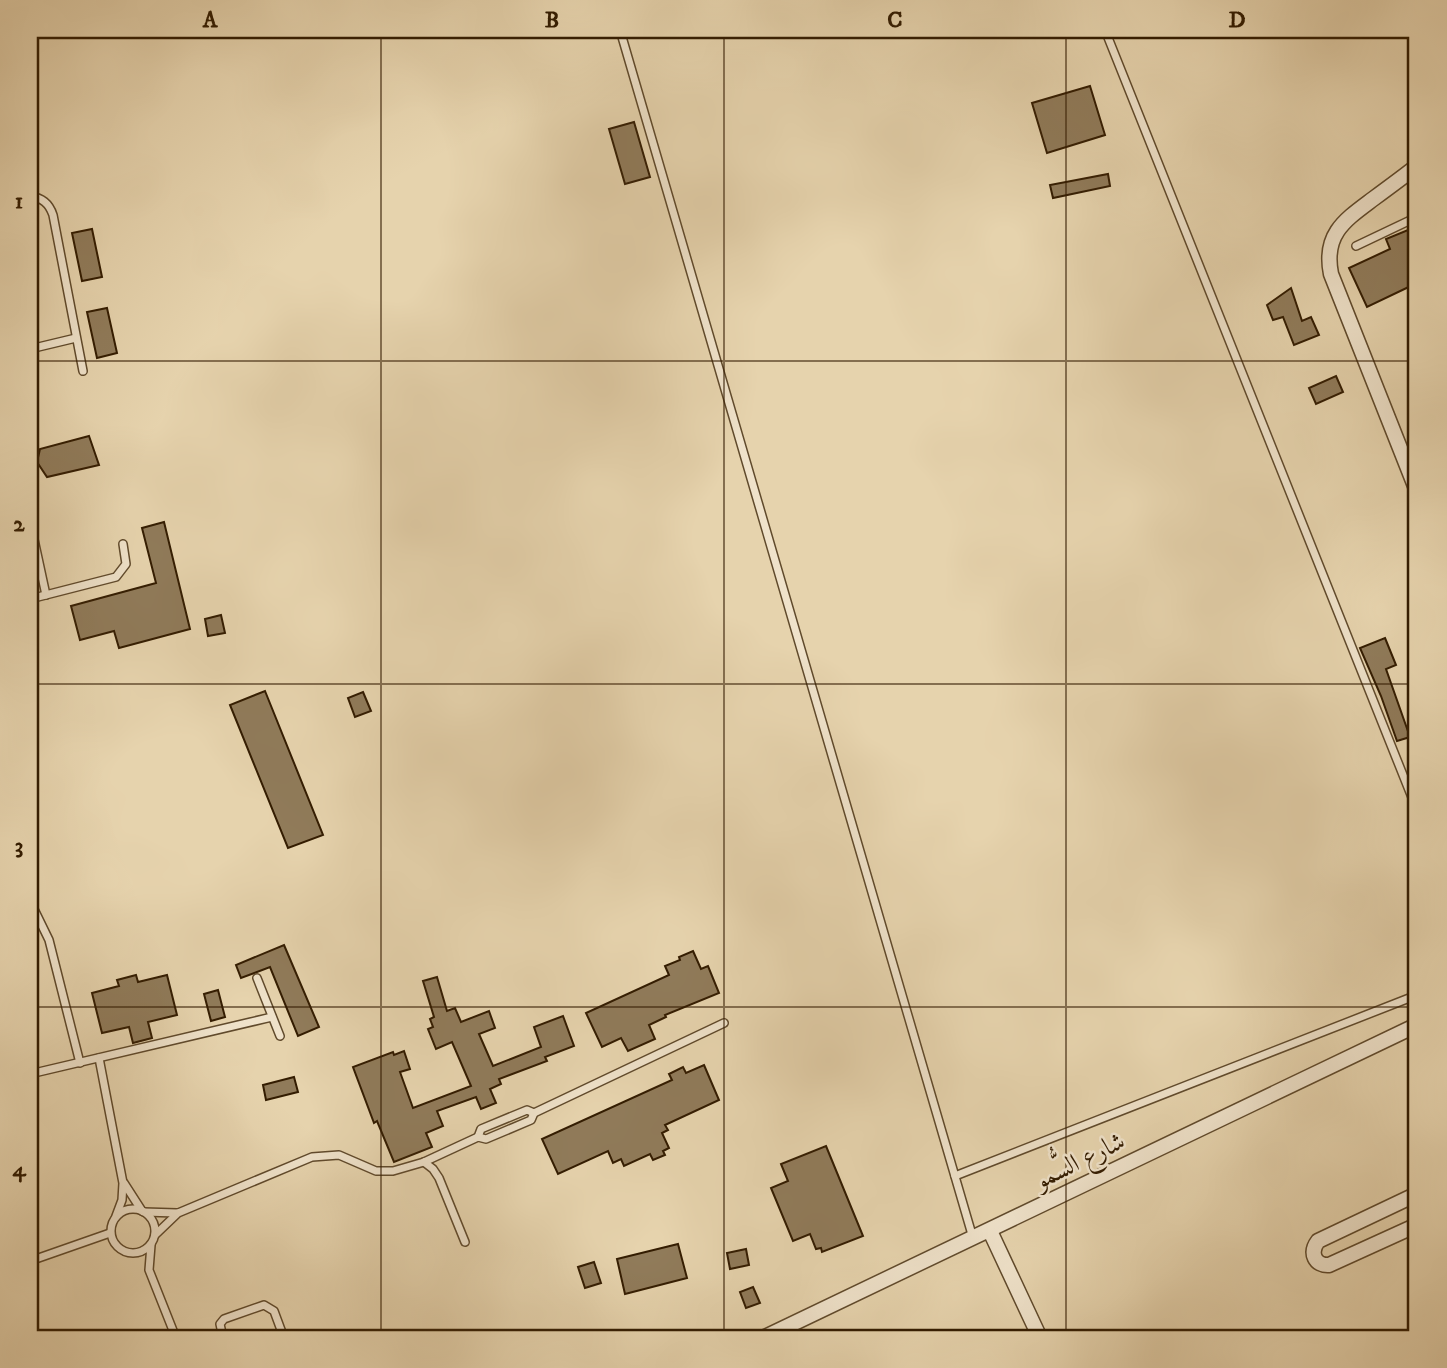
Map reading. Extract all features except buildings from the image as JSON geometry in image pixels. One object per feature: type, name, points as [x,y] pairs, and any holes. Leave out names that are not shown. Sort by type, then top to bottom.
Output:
[{"type":"street","points":[[1415,174],[1327,231],[1321,246],[1322,261],[1331,274],[1417,491]]},
{"type":"street","name":"شارع السُّمو","points":[[762,1338],[1417,1025]]},
{"type":"street","points":[[1417,1194],[1318,1241],[1313,1249],[1314,1258],[1320,1264],[1329,1265],[1417,1225]]},
{"type":"street","points":[[990,1231],[1040,1338]]},
{"type":"lane","points":[[620,30],[974,1239]]},
{"type":"lane","points":[[1105,30],[1417,810]]},
{"type":"lane","points":[[30,196],[42,199],[53,215],[83,371]]},
{"type":"lane","points":[[1356,246],[1417,217]]},
{"type":"lane","points":[[30,349],[76,338]]},
{"type":"lane","points":[[30,521],[47,595]]},
{"type":"lane","points":[[30,599],[116,577],[126,564],[123,544]]},
{"type":"lane","points":[[30,901],[49,940],[80,1063]]},
{"type":"lane","points":[[257,978],[280,1036]]},
{"type":"lane","points":[[955,1176],[1417,995]]},
{"type":"lane","points":[[30,1074],[272,1017]]},
{"type":"lane","points":[[176,1338],[149,1270],[151,1244],[155,1235],[178,1213],[321,1154],[339,1155],[366,1168],[384,1172],[424,1162],[478,1137],[484,1140],[531,1120],[534,1113],[724,1023]]},
{"type":"lane","points":[[99,1058],[124,1183],[142,1211],[153,1221],[155,1235]]},
{"type":"lane","points":[[424,1162],[436,1173],[465,1242]]},
{"type":"lane","points":[[124,1183],[110,1233],[114,1244],[149,1270]]},
{"type":"lane","points":[[116,1216],[128,1210],[178,1213]]},
{"type":"lane","points":[[30,1261],[110,1233]]},
{"type":"lane","points":[[130,1254],[142,1252],[151,1244]]},
{"type":"lane","points":[[223,1338],[220,1324],[224,1318],[264,1305],[274,1311],[284,1338]]}]
